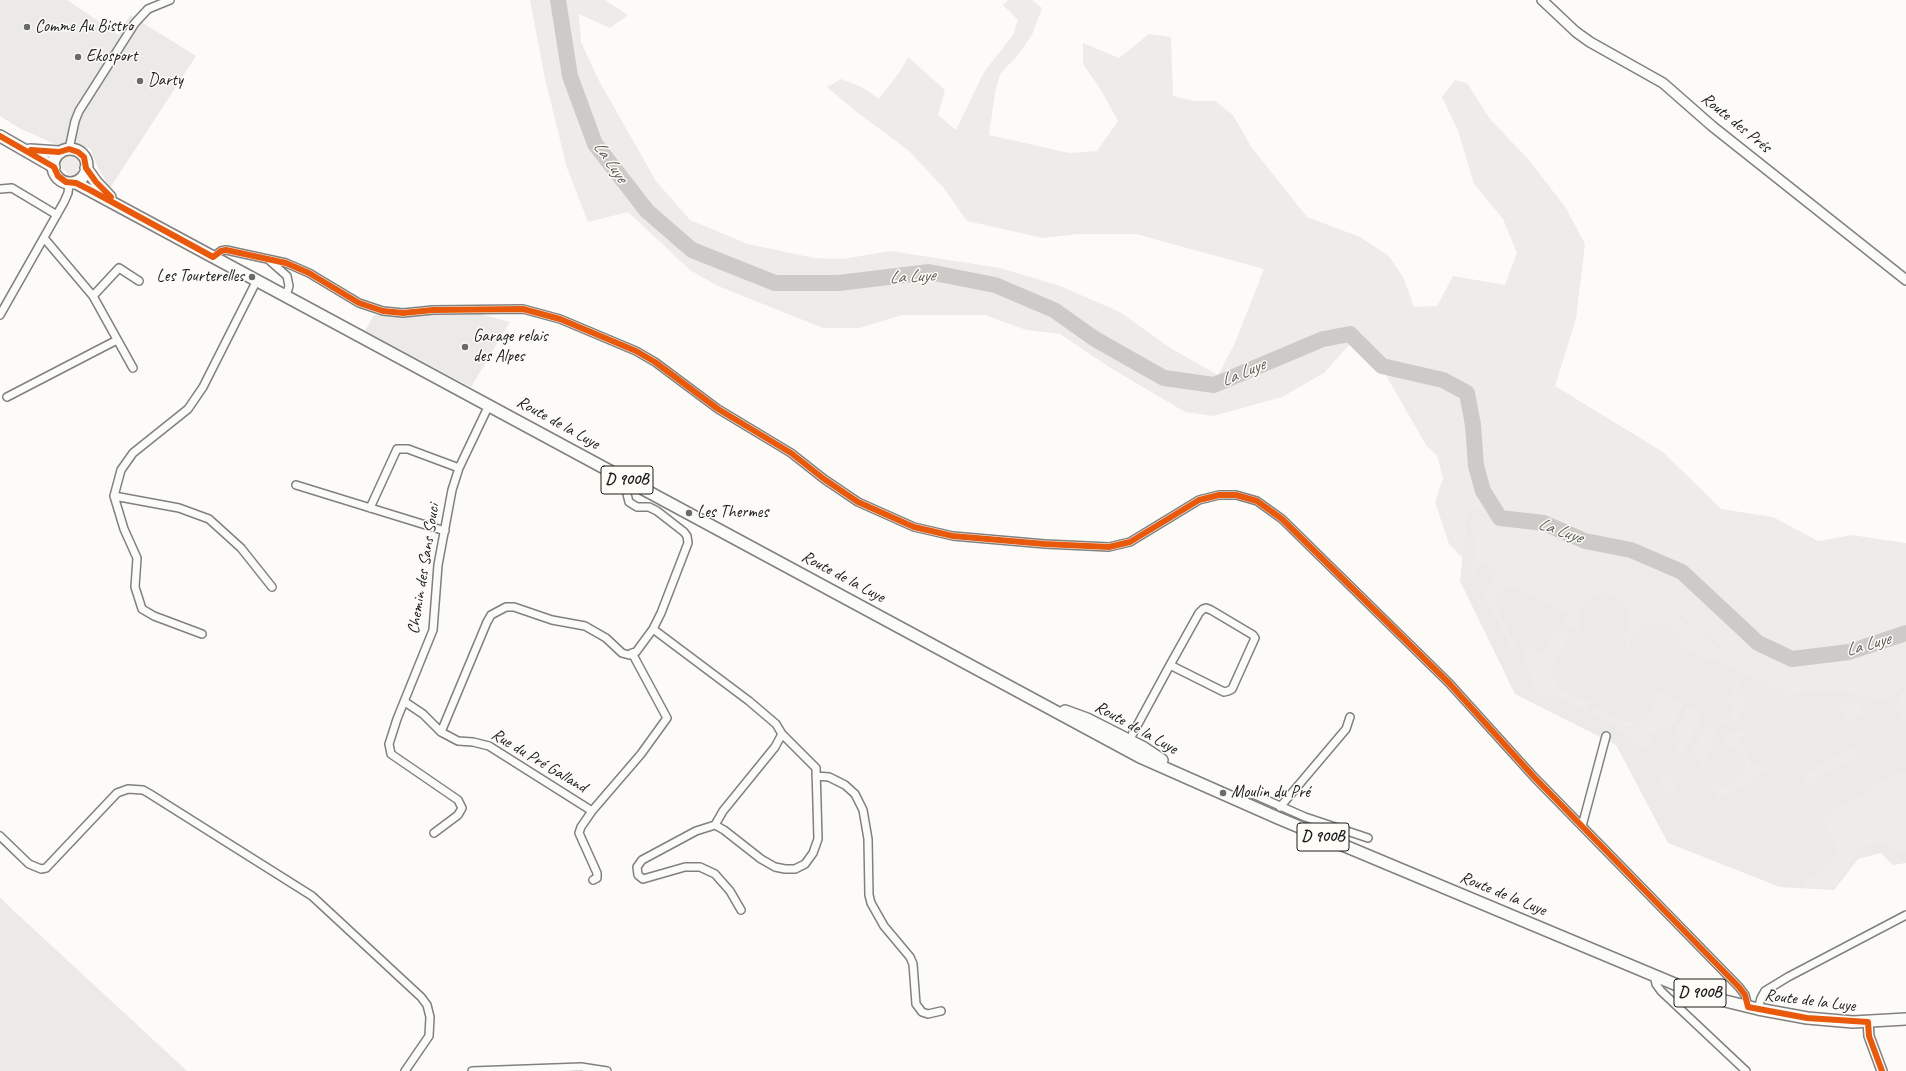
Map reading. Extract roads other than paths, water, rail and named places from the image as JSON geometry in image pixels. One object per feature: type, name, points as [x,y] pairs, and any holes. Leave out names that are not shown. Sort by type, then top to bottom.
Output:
[{"type":"main road","points":[[0,136],[54,168]]},
{"type":"main road","points":[[23,149],[64,150],[81,154],[86,161],[86,168],[82,179],[72,183],[58,176],[54,168],[54,162],[64,150]]},
{"type":"main road","name":"Route de la Luye","points":[[86,168],[96,182],[121,206]]},
{"type":"main road","name":"Route de la Luye","points":[[72,183],[121,206],[1042,704],[1127,744],[1190,778],[1654,975],[1710,996],[1753,1008],[1807,1018],[1868,1022],[1906,1019]]},
{"type":"street","points":[[64,150],[79,110],[134,23],[141,14],[148,9],[170,0]]},
{"type":"street","name":"Route des Prés","points":[[1542,0],[1576,32],[1590,42],[1663,83],[1712,126],[1906,280]]},
{"type":"street","points":[[0,315],[57,215],[72,183]]},
{"type":"street","points":[[0,189],[12,188],[57,215]]},
{"type":"street","points":[[44,238],[93,296],[133,368]]},
{"type":"street","points":[[213,257],[221,251],[226,250],[286,263],[309,273],[359,303],[383,312],[403,313],[433,310],[523,309],[560,318],[636,351],[655,362],[718,409],[791,453],[824,479],[858,502],[914,527],[953,536],[1045,544],[1109,547],[1130,542],[1199,500],[1219,495],[1236,495],[1257,501],[1282,520],[1449,684],[1534,777],[1739,987],[1753,1008],[1765,992],[1788,977],[1906,915]]},
{"type":"street","points":[[268,258],[287,276],[289,286],[286,296]]},
{"type":"street","points":[[93,296],[120,268],[139,281]]},
{"type":"street","points":[[202,634],[154,616],[142,609],[134,587],[136,558],[124,529],[114,496],[121,470],[134,453],[188,409],[203,387],[256,280]]},
{"type":"street","points":[[7,397],[117,340]]},
{"type":"street","name":"Chemin des Sans Souci","points":[[434,833],[458,815],[462,808],[458,800],[391,754],[389,744],[433,630],[438,565],[452,490],[459,468],[489,405]]},
{"type":"street","points":[[370,508],[397,449],[408,449],[459,468]]},
{"type":"street","points":[[441,732],[487,622],[491,615],[502,609],[514,607],[552,620],[585,626],[606,638],[622,653],[632,654],[636,652],[653,629],[687,550],[688,536],[657,511],[633,505],[629,502],[627,494],[631,482]]},
{"type":"street","points":[[296,485],[444,531]]},
{"type":"street","points":[[114,496],[179,508],[209,520],[242,548],[272,587]]},
{"type":"street","points":[[1127,744],[1170,666],[1203,609],[1206,608],[1211,610],[1253,635],[1255,638],[1232,688],[1228,691],[1224,692],[1170,666]]},
{"type":"street","points":[[653,629],[749,701],[776,724],[782,734],[816,768],[818,839],[813,853],[805,864],[795,869],[775,867],[761,859],[724,830],[715,825]]},
{"type":"street","name":"Rue du Pré Galland","points":[[405,702],[423,714],[441,732],[458,741],[474,742],[490,746],[592,811],[641,754],[667,718],[632,654]]},
{"type":"street","points":[[1280,807],[1346,729],[1350,717]]},
{"type":"street","points":[[741,910],[730,890],[716,874],[700,867],[685,868],[643,879],[638,875],[637,867],[642,860],[696,831],[715,825],[723,811],[775,747],[782,734]]},
{"type":"street","points":[[1582,826],[1606,736]]},
{"type":"street","points":[[816,776],[830,777],[845,785],[855,794],[863,810],[868,839],[869,895],[872,903],[884,926],[910,957],[913,964],[916,1004],[922,1012],[928,1014],[941,1011]]},
{"type":"street","points":[[0,836],[29,864],[41,869],[46,868],[117,793],[128,789],[143,790],[150,794],[312,896],[422,997],[427,1005],[430,1017],[429,1036],[405,1071]]},
{"type":"street","points":[[1239,800],[1248,794],[1368,838]]},
{"type":"street","points":[[592,811],[581,827],[579,833],[597,873],[597,878],[593,880]]},
{"type":"street","points":[[1654,975],[1656,984],[1661,991],[1746,1071]]},
{"type":"street","points":[[1868,1022],[1869,1036],[1882,1071]]},
{"type":"street","points":[[472,1071],[581,1067],[607,1071]]},
{"type":"waterway","name":"La Luye","points":[[558,0],[570,76],[595,144],[647,211],[692,250],[775,283],[839,283],[929,272],[995,285],[1054,310],[1095,339],[1164,378],[1214,385],[1323,339],[1350,334],[1382,366],[1443,380],[1467,393],[1473,425],[1476,466],[1483,491],[1500,518],[1544,523],[1585,541],[1631,550],[1682,572],[1758,643],[1792,659],[1849,652],[1906,633]]},
{"type":"place","name":"Comme Au Bistro","points":[[27,27]]},
{"type":"place","name":"Ekosport","points":[[78,57]]},
{"type":"place","name":"Darty","points":[[140,81]]},
{"type":"place","name":"Les Tourterelles","points":[[252,277]]},
{"type":"place","name":"Garage relais des Alpes","points":[[465,347]]},
{"type":"place","name":"Les Thermes","points":[[689,513]]},
{"type":"place","name":"Moulin du Pré","points":[[1223,793]]}]
